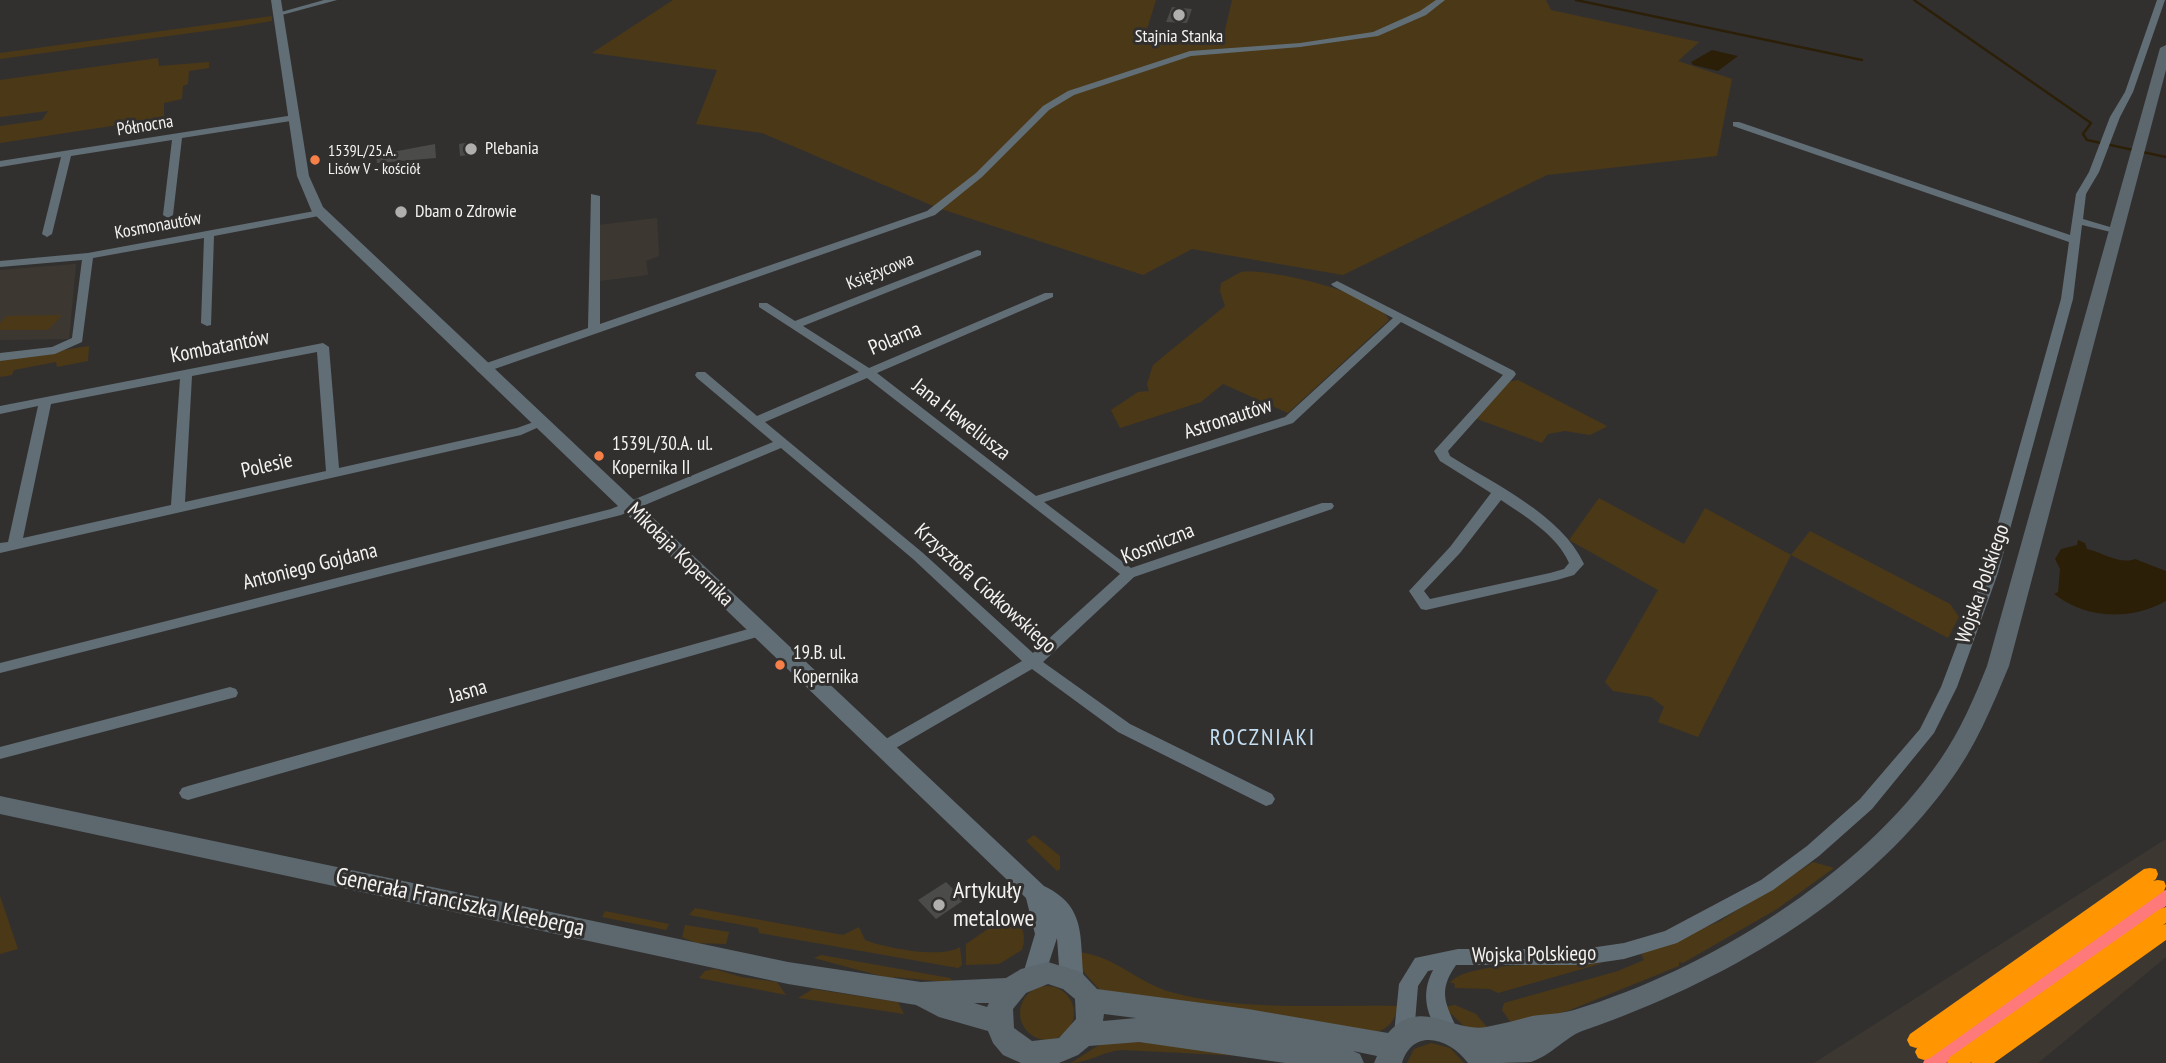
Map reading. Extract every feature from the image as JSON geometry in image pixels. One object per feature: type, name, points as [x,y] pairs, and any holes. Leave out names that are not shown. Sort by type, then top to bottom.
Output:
[{"type":"main road","name":"Wojska Polskiego","points":[[1467,1045],[1572,1022],[1686,975],[1770,929],[1830,888],[1883,844],[1940,778],[1969,734],[1998,666],[2166,48]]},
{"type":"main road","name":"Generała Franciszka Kleeberga","points":[[0,805],[764,968],[921,994],[939,1005],[999,1022]]},
{"type":"main road","points":[[1081,990],[1092,1017],[1087,1034],[1059,1058],[1020,1055],[999,1022],[1000,1004],[1009,989],[1035,974],[1061,975],[1081,990],[1395,1048],[1422,1028],[1467,1045]]},
{"type":"main road","name":"Generała Franciszka Kleeberga","points":[[921,994],[943,989],[989,992],[1009,989]]},
{"type":"main road","name":"Wojska Polskiego","points":[[1501,1063],[1538,1045],[1572,1022]]},
{"type":"main road","points":[[1087,1034],[1139,1030],[1241,1042],[1350,1063]]},
{"type":"street","name":"Mikołaja Kopernika","points":[[276,0],[306,187],[320,213],[1036,893],[1052,899],[1067,920],[1081,990]]},
{"type":"street","points":[[278,13],[333,0]]},
{"type":"street","points":[[482,369],[931,213],[979,175],[1046,108],[1071,93],[1190,54],[1300,45],[1375,34],[1423,13],[1441,0]]},
{"type":"street","name":"Wojska Polskiego","points":[[1395,1048],[1411,979],[1422,964],[1470,956],[1528,959],[1583,957],[1624,951],[1670,937],[1767,885],[1813,851],[1893,775],[1926,733],[1949,687],[1991,573],[2067,299],[2074,265],[2074,240],[2081,194],[2129,92],[2161,0]]},
{"type":"street","name":"Północna","points":[[0,164],[294,118]]},
{"type":"street","points":[[1736,124],[2074,240]]},
{"type":"street","points":[[168,215],[177,137]]},
{"type":"street","points":[[47,234],[67,154]]},
{"type":"street","points":[[594,328],[595,196]]},
{"type":"street","name":"Kosmonautów","points":[[0,264],[88,256],[320,213]]},
{"type":"street","points":[[2077,221],[2112,241]]},
{"type":"street","points":[[207,323],[209,235]]},
{"type":"street","name":"Księżycowa","points":[[795,325],[977,253]]},
{"type":"street","points":[[0,357],[36,354],[72,344],[79,335],[88,256]]},
{"type":"street","points":[[1337,284],[1510,374],[1441,451],[1445,458],[1546,525],[1576,555],[1577,564],[1569,572],[1552,578],[1426,605],[1416,591],[1455,550],[1498,494]]},
{"type":"street","name":"Polarna","points":[[758,420],[1049,295]]},
{"type":"street","name":"Jana Heweliusza","points":[[763,305],[869,373],[1129,574]]},
{"type":"street","name":"Astronautów","points":[[1033,500],[1289,420],[1401,316]]},
{"type":"street","name":"Kombatantów","points":[[0,410],[323,347],[333,473]]},
{"type":"street","points":[[178,508],[186,373]]},
{"type":"street","name":"Krzysztofa Ciołkowskiego","points":[[701,375],[918,556],[1033,662],[1125,728],[1266,799]]},
{"type":"street","points":[[15,544],[45,401]]},
{"type":"street","name":"Polesie","points":[[0,548],[542,424]]},
{"type":"street","points":[[629,507],[784,442]]},
{"type":"street","name":"Kosmiczna","points":[[883,748],[1033,662],[1129,574],[1327,506]]},
{"type":"street","name":"Antoniego Gojdana","points":[[0,668],[629,507]]},
{"type":"street","name":"Jasna","points":[[188,793],[759,631]]},
{"type":"street","points":[[0,753],[230,693]]},
{"type":"street","points":[[1035,974],[1044,953],[1047,934],[1036,893]]},
{"type":"street","name":"Wojska Polskiego","points":[[1450,959],[1439,972],[1433,995],[1438,1014],[1467,1045]]},
{"type":"shaded area","points":[[673,0],[1156,0],[1144,39],[1222,43],[1232,0],[1546,0],[1551,10],[1699,42],[1678,61],[1732,79],[1717,156],[1547,175],[1343,275],[1192,249],[1143,275],[938,208],[762,133],[696,124],[717,70],[592,53]]},
{"type":"shaded area","points":[[272,16],[272,21],[235,27],[0,59],[0,53]]},
{"type":"shaded area","points":[[1712,50],[1738,56],[1718,71],[1693,65],[1691,62]]},
{"type":"shaded area","points":[[158,58],[159,66],[209,62],[209,68],[189,71],[188,84],[183,86],[182,99],[164,103],[164,118],[0,143],[0,126],[42,120],[48,111],[0,117],[0,80]]},
{"type":"shaded area","points":[[657,218],[659,256],[646,261],[648,275],[599,281],[598,225]]},
{"type":"shaded area","points":[[76,264],[69,339],[0,340],[0,270]]},
{"type":"shaded area","points":[[1241,272],[1274,274],[1321,284],[1365,301],[1380,310],[1389,320],[1288,413],[1223,384],[1201,402],[1120,428],[1111,410],[1138,392],[1149,391],[1147,384],[1153,365],[1225,306],[1220,291],[1221,283]]},
{"type":"shaded area","points":[[62,315],[48,330],[0,330],[0,323],[7,316]]},
{"type":"shaded area","points":[[89,346],[88,361],[57,367],[56,362],[14,370],[12,375],[0,377],[0,360]]},
{"type":"shaded area","points":[[1518,380],[1607,426],[1590,435],[1565,431],[1548,434],[1542,443],[1477,419],[1478,414],[1507,382]]},
{"type":"shaded area","points":[[1599,498],[1684,544],[1705,508],[1791,555],[1698,737],[1658,722],[1664,707],[1651,697],[1613,691],[1605,682],[1658,590],[1569,540]]},
{"type":"shaded area","points":[[1810,531],[1950,604],[1959,617],[1948,638],[1791,555]]},
{"type":"shaded area","points":[[2078,540],[2085,543],[2087,549],[2123,560],[2135,559],[2166,571],[2166,601],[2138,612],[2108,614],[2080,608],[2054,594],[2058,592],[2060,569],[2055,559],[2061,549],[2077,545]]},
{"type":"shaded area","points":[[1034,835],[1060,856],[1060,869],[1057,871],[1026,841]]},
{"type":"shaded area","points":[[2166,839],[2166,957],[2038,1063],[1814,1063]]},
{"type":"shaded area","points":[[1813,862],[1834,868],[1777,909],[1683,963],[1679,962],[1679,966],[1570,1010],[1514,1027],[1502,1010],[1504,1003],[1618,971],[1644,960],[1641,954],[1720,921]]},
{"type":"shaded area","points":[[0,896],[18,949],[0,954]]},
{"type":"shaded area","points":[[695,908],[843,935],[859,927],[865,940],[913,951],[940,952],[960,947],[962,965],[958,968],[759,933],[758,928],[689,915]]},
{"type":"shaded area","points":[[605,911],[669,924],[666,930],[602,917]]},
{"type":"shaded area","points":[[1011,913],[1023,930],[1022,950],[999,964],[966,965],[966,944]]},
{"type":"shaded area","points":[[685,925],[729,932],[726,944],[696,943],[682,937]]},
{"type":"shaded area","points":[[1076,952],[1103,958],[1148,983],[1174,993],[1202,999],[1285,1006],[1398,1006],[1391,1023],[1375,1033],[1100,990],[1081,969]]},
{"type":"shaded area","points":[[821,955],[950,978],[954,983],[895,977],[892,979],[814,958]]},
{"type":"shaded area","points":[[1603,963],[1498,993],[1490,989],[1455,988],[1454,983],[1450,983],[1461,975],[1498,967]]},
{"type":"shaded area","points":[[715,969],[741,977],[777,982],[786,995],[699,978],[705,971]]},
{"type":"shaded area","points":[[1052,986],[1062,990],[1070,998],[1074,1013],[1070,1028],[1062,1036],[1042,1040],[1032,1036],[1024,1028],[1020,1008],[1024,998],[1032,990]]},
{"type":"shaded area","points":[[813,989],[898,1002],[904,1014],[798,998]]},
{"type":"shaded area","points":[[1455,1005],[1476,1014],[1491,1032],[1465,1027],[1444,1007]]},
{"type":"shaded area","points":[[1110,1038],[1264,1057],[1122,1050],[1071,1063]]},
{"type":"shaded area","points":[[1431,1043],[1450,1048],[1464,1063],[1407,1063],[1414,1049]]},
{"type":"building","name":"Stajnia Stanka","points":[[1172,7],[1192,9],[1187,23],[1166,22]]},
{"type":"building","name":"Plebania","points":[[476,141],[478,154],[460,156],[459,144]]},
{"type":"building","points":[[435,144],[436,158],[377,163],[376,155]]},
{"type":"building","name":"Artykuły metalowe","points":[[946,882],[964,900],[936,919],[918,900]]},
{"type":"waterway","points":[[1576,0],[1862,60]]},
{"type":"waterway","points":[[1914,0],[2091,123],[2083,134],[2087,140],[2166,157]]},
{"type":"transit line","points":[[1916,1040],[2150,874]]},
{"type":"transit line","points":[[1924,1052],[2158,886]]},
{"type":"transit line","points":[[1932,1063],[2166,897]]},
{"type":"transit line","points":[[1956,1063],[2166,914]]},
{"type":"transit line","points":[[1980,1063],[2166,931]]},
{"type":"place","name":"Stajnia Stanka","points":[[1179,15]]},
{"type":"place","name":"Plebania","points":[[471,149]]},
{"type":"place","name":"1539L/25.A. Lisów V - kościół","points":[[315,160]]},
{"type":"place","name":"Dbam o Zdrowie","points":[[401,212]]},
{"type":"place","name":"1539L/30.A. ul. Kopernika II","points":[[599,456]]},
{"type":"place","name":"19.B. ul. Kopernika","points":[[780,665]]},
{"type":"place","name":"Artykuły metalowe","points":[[939,905]]},
{"type":"district","name":"ROCZNIAKI","points":[[1263,738]]}]
